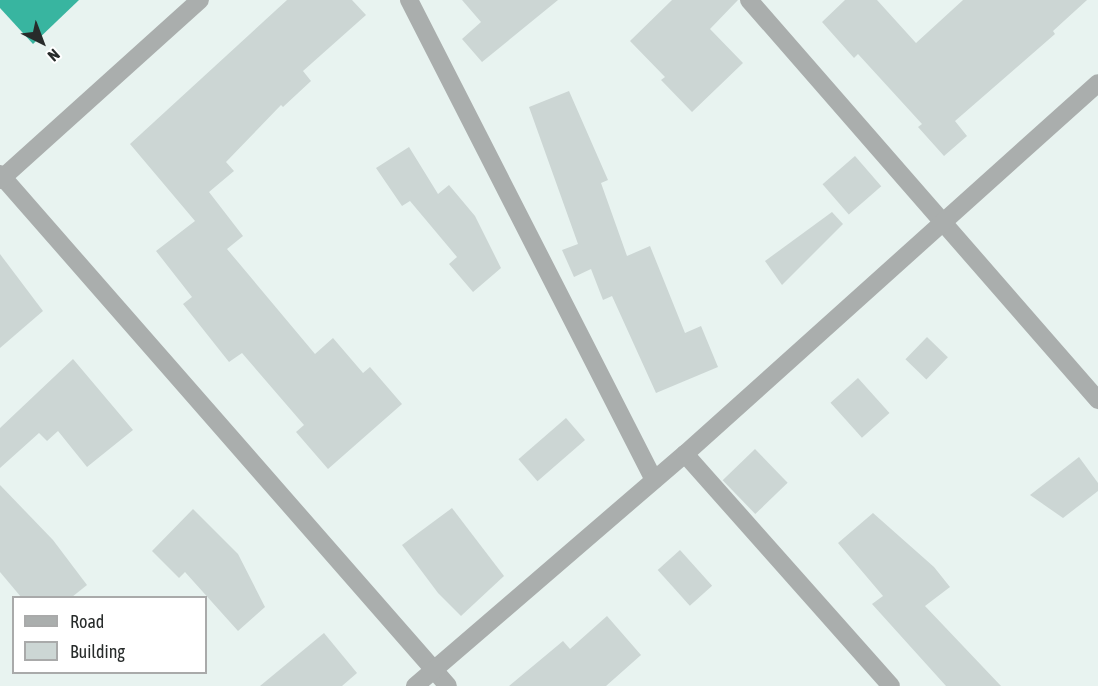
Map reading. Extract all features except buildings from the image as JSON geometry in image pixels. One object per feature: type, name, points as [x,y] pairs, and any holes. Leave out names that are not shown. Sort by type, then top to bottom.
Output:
[{"type":"street","points":[[200,0],[1,177],[448,686]]},
{"type":"street","points":[[409,0],[654,480]]},
{"type":"street","points":[[749,0],[1098,400]]},
{"type":"street","points":[[415,686],[685,454],[1098,83]]},
{"type":"street","points":[[685,454],[891,686]]},
{"type":"shaded area","points":[[0,0],[79,0],[33,44],[0,8]]}]
